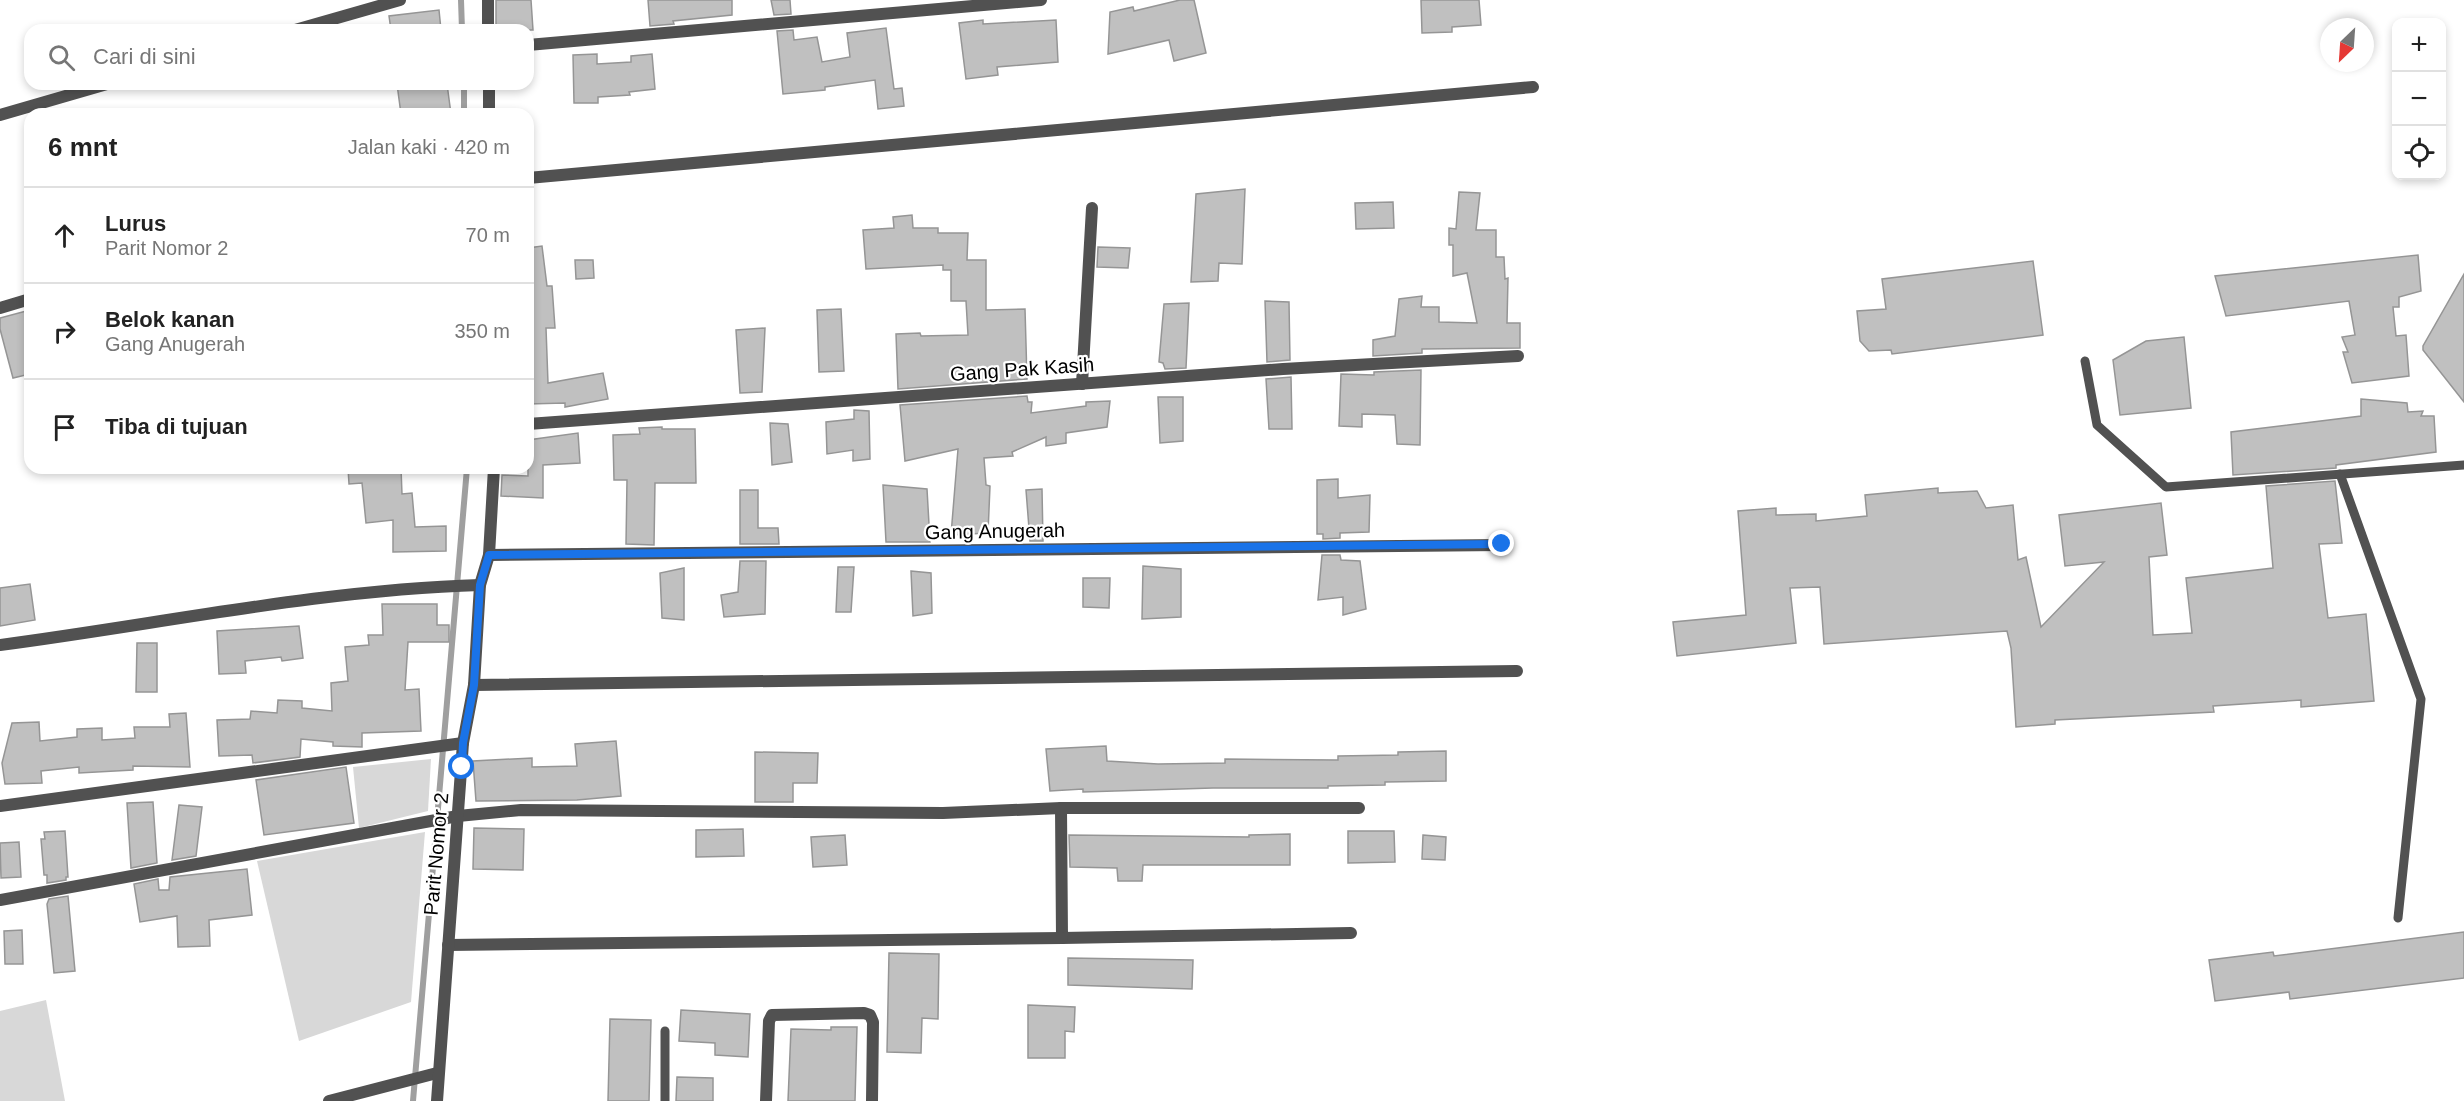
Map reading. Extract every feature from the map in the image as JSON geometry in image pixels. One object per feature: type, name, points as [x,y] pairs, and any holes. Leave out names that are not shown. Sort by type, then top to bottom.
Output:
[{"type":"street","points":[[316,24],[400,0]]},
{"type":"street","points":[[488,0],[488,24]]},
{"type":"street","points":[[534,44],[1041,0]]},
{"type":"street","points":[[534,177],[1533,87]]},
{"type":"street","points":[[0,115],[85,90]]},
{"type":"street","points":[[489,90],[489,108]]},
{"type":"street","points":[[1082,384],[1092,208]]},
{"type":"street","points":[[0,308],[24,301]]},
{"type":"street","name":"Gang Pak Kasih","points":[[534,424],[1284,369],[1518,356]]},
{"type":"street","name":"Parit Nomor 2","points":[[437,1101],[437,1073],[463,743],[474,685],[480,585],[489,555],[494,474]]},
{"type":"street","name":"Gang Anugerah","points":[[489,555],[1502,544]]},
{"type":"street","points":[[0,645],[333,595],[418,587],[480,585]]},
{"type":"street","points":[[474,685],[1517,671]]},
{"type":"street","points":[[0,806],[463,743]]},
{"type":"street","points":[[1061,808],[1062,938]]},
{"type":"street","points":[[0,900],[458,816],[521,810],[943,813],[1061,808],[1359,808]]},
{"type":"street","points":[[448,945],[1351,933]]},
{"type":"street","points":[[766,1101],[769,1021],[772,1015],[778,1013],[864,1013],[870,1015],[873,1022],[872,1101]]},
{"type":"street","points":[[329,1101],[437,1073]]},
{"type":"lane","points":[[2085,361],[2097,424],[2166,487],[2464,465]]},
{"type":"lane","points":[[2340,474],[2421,699],[2398,918]]},
{"type":"lane","points":[[665,1031],[665,1101]]},
{"type":"shaded area","points":[[431,759],[428,811],[359,828],[353,767]]},
{"type":"shaded area","points":[[425,832],[411,1002],[299,1041],[257,861]]},
{"type":"shaded area","points":[[46,1000],[65,1101],[0,1101],[0,1011]]},
{"type":"building","points":[[496,0],[531,0],[533,24],[496,24]]},
{"type":"building","points":[[648,0],[732,0],[732,15],[673,21],[674,24],[650,26]]},
{"type":"building","points":[[771,0],[790,0],[791,14],[774,15]]},
{"type":"building","points":[[1180,0],[1194,0],[1206,53],[1174,61],[1169,40],[1108,54],[1110,12],[1133,7],[1134,11]]},
{"type":"building","points":[[1421,0],[1479,0],[1481,25],[1452,27],[1452,32],[1422,33]]},
{"type":"building","points":[[439,10],[440,24],[390,24],[389,16]]},
{"type":"building","points":[[983,20],[983,24],[1056,20],[1058,62],[997,67],[998,75],[966,79],[959,23]]},
{"type":"building","points":[[886,28],[894,89],[902,88],[904,106],[878,109],[875,80],[825,87],[825,90],[783,94],[777,31],[793,30],[794,40],[817,37],[822,62],[850,57],[847,33]]},
{"type":"building","points":[[597,54],[597,64],[631,62],[631,56],[652,54],[655,89],[629,92],[630,95],[598,97],[598,103],[574,103],[573,55]]},
{"type":"building","points":[[398,90],[448,90],[450,108],[400,108]]},
{"type":"building","points":[[1245,189],[1242,264],[1219,263],[1218,281],[1191,282],[1196,194]]},
{"type":"building","points":[[1459,192],[1480,193],[1476,230],[1496,230],[1496,257],[1504,257],[1505,279],[1508,278],[1507,323],[1520,323],[1520,348],[1422,349],[1422,353],[1373,356],[1373,340],[1395,336],[1399,299],[1422,296],[1421,307],[1439,307],[1439,322],[1477,323],[1467,273],[1453,276],[1453,245],[1449,245],[1449,228],[1456,229]]},
{"type":"building","points":[[1393,202],[1394,228],[1356,229],[1355,203]]},
{"type":"building","points":[[912,215],[913,228],[938,228],[938,233],[968,233],[967,260],[986,260],[986,310],[1025,309],[1027,379],[898,389],[896,334],[968,335],[966,301],[951,301],[951,270],[943,270],[943,265],[866,269],[863,230],[894,228],[893,217]]},
{"type":"building","points":[[542,246],[547,286],[552,286],[555,328],[546,328],[548,383],[603,373],[608,399],[565,407],[565,403],[534,404],[534,247]]},
{"type":"building","points":[[1098,247],[1130,248],[1128,268],[1097,267]]},
{"type":"building","points":[[2418,255],[2421,291],[2399,297],[2399,307],[2393,307],[2396,336],[2406,335],[2409,376],[2352,383],[2343,352],[2348,352],[2342,337],[2355,335],[2349,301],[2226,316],[2215,276]]},
{"type":"building","points":[[575,260],[593,260],[594,278],[576,279]]},
{"type":"building","points":[[2033,261],[2043,335],[1892,354],[1891,350],[1869,351],[1860,341],[1857,311],[1886,309],[1882,279]]},
{"type":"building","points":[[2464,274],[2464,402],[2423,350],[2423,346]]},
{"type":"building","points":[[1265,301],[1289,302],[1290,360],[1267,362]]},
{"type":"building","points":[[1189,303],[1186,368],[1165,369],[1163,363],[1159,362],[1164,304]]},
{"type":"building","points":[[841,309],[844,371],[819,372],[817,310]]},
{"type":"building","points":[[24,312],[24,375],[13,378],[0,329],[0,318]]},
{"type":"building","points":[[765,328],[762,392],[740,393],[736,330]]},
{"type":"building","points":[[2184,337],[2191,408],[2120,415],[2113,360],[2146,341]]},
{"type":"building","points":[[1421,370],[1420,445],[1397,444],[1395,415],[1362,414],[1362,427],[1339,426],[1341,374],[1374,375],[1374,372]]},
{"type":"building","points":[[1291,377],[1292,429],[1269,429],[1266,379]]},
{"type":"building","points":[[1027,396],[1028,402],[1032,402],[1031,413],[1086,406],[1086,402],[1110,401],[1107,427],[1066,433],[1066,443],[1046,446],[1046,437],[1012,452],[1013,456],[984,458],[986,485],[990,486],[988,533],[951,535],[958,449],[905,461],[900,405]]},
{"type":"building","points":[[1158,397],[1183,397],[1183,441],[1160,443]]},
{"type":"building","points":[[2361,399],[2407,403],[2408,412],[2423,411],[2421,416],[2434,416],[2436,452],[2336,465],[2336,468],[2233,475],[2231,432],[2361,416]]},
{"type":"building","points":[[854,410],[869,411],[870,459],[853,461],[853,450],[827,454],[826,422],[854,419]]},
{"type":"building","points":[[770,423],[788,424],[792,462],[772,465]]},
{"type":"building","points":[[662,427],[662,429],[695,429],[696,483],[655,483],[654,545],[626,544],[627,480],[614,480],[613,435],[640,434],[639,428]]},
{"type":"building","points":[[578,433],[580,463],[543,465],[543,498],[501,496],[502,475],[528,476],[528,474],[534,474],[534,439]]},
{"type":"building","points":[[348,474],[401,474],[402,494],[412,493],[415,527],[446,526],[446,551],[393,552],[393,520],[366,523],[362,483],[349,484]]},
{"type":"building","points":[[1338,479],[1338,498],[1370,495],[1369,532],[1340,533],[1340,538],[1323,539],[1323,534],[1317,534],[1317,480]]},
{"type":"building","points":[[2335,481],[2342,543],[2319,544],[2328,618],[2366,614],[2374,701],[2301,707],[2301,700],[2213,706],[2214,712],[2055,720],[2055,724],[2016,727],[2011,648],[2007,631],[1824,644],[1820,587],[1790,588],[1796,643],[1677,656],[1673,622],[1746,615],[1738,511],[1776,508],[1776,515],[1816,514],[1816,521],[1867,516],[1865,495],[1938,488],[1938,493],[1977,491],[1986,508],[2013,505],[2018,560],[2026,557],[2041,627],[2104,562],[2065,566],[2059,515],[2161,503],[2167,555],[2149,557],[2153,635],[2192,633],[2186,578],[2273,568],[2266,486]]},
{"type":"building","points":[[883,485],[927,489],[930,542],[886,542]]},
{"type":"building","points":[[1042,489],[1043,541],[1030,541],[1026,490]]},
{"type":"building","points":[[740,490],[758,490],[758,528],[778,528],[779,544],[740,544]]},
{"type":"building","points":[[1322,555],[1340,555],[1341,560],[1360,561],[1366,609],[1343,615],[1343,597],[1318,600]]},
{"type":"building","points":[[740,561],[766,561],[765,614],[724,617],[721,595],[738,592]]},
{"type":"building","points":[[1143,566],[1181,569],[1181,617],[1142,619]]},
{"type":"building","points":[[838,567],[854,567],[851,612],[836,612]]},
{"type":"building","points":[[684,568],[684,620],[662,618],[660,573]]},
{"type":"building","points":[[911,571],[931,573],[932,613],[913,616]]},
{"type":"building","points":[[1083,578],[1110,578],[1109,608],[1083,607]]},
{"type":"building","points":[[30,584],[35,620],[0,626],[0,588]]},
{"type":"building","points":[[382,604],[437,604],[437,625],[449,625],[449,642],[408,642],[405,690],[419,689],[421,731],[362,733],[362,747],[333,746],[333,742],[301,739],[300,757],[253,763],[252,755],[219,756],[217,720],[250,719],[251,711],[277,713],[278,700],[302,701],[302,708],[332,711],[331,683],[348,681],[345,647],[369,645],[368,635],[383,635]]},
{"type":"building","points":[[299,626],[303,658],[282,661],[281,657],[245,661],[246,673],[219,674],[217,631]]},
{"type":"building","points":[[137,643],[157,643],[157,692],[136,692]]},
{"type":"building","points":[[186,713],[190,767],[133,766],[133,770],[79,773],[79,767],[41,771],[42,783],[5,784],[2,763],[12,723],[39,722],[40,741],[77,737],[77,729],[102,728],[102,740],[135,738],[134,727],[170,727],[169,714]]},
{"type":"building","points":[[616,741],[621,796],[577,800],[476,801],[473,761],[532,758],[532,767],[577,766],[575,744]]},
{"type":"building","points":[[1106,746],[1107,761],[1158,764],[1225,763],[1225,759],[1338,760],[1338,756],[1446,751],[1446,781],[1385,782],[1385,785],[1328,786],[1328,788],[1050,791],[1046,749]]},
{"type":"building","points":[[755,752],[818,753],[817,783],[793,783],[793,802],[755,802]]},
{"type":"building","points":[[346,767],[354,823],[264,835],[256,780]]},
{"type":"building","points":[[153,802],[157,863],[131,868],[127,803]]},
{"type":"building","points":[[179,805],[202,807],[196,856],[172,860]]},
{"type":"building","points":[[474,828],[524,829],[523,870],[473,869]]},
{"type":"building","points":[[743,829],[744,856],[696,857],[696,830]]},
{"type":"building","points":[[65,831],[68,877],[66,880],[47,883],[47,875],[44,875],[41,839],[45,839],[44,832]]},
{"type":"building","points":[[1348,831],[1394,831],[1395,862],[1348,863]]},
{"type":"building","points":[[1290,834],[1290,865],[1143,865],[1142,881],[1118,881],[1117,868],[1070,867],[1069,835],[1249,837],[1249,835]]},
{"type":"building","points":[[845,835],[847,865],[813,867],[811,837]]},
{"type":"building","points":[[1423,835],[1446,837],[1445,860],[1422,859]]},
{"type":"building","points":[[19,842],[21,877],[1,878],[0,843]]},
{"type":"building","points":[[247,869],[252,915],[209,920],[210,946],[178,947],[177,916],[140,922],[134,884],[158,879],[159,890],[169,890],[170,877]]},
{"type":"building","points":[[68,896],[75,971],[54,973],[47,904],[49,899]]},
{"type":"building","points":[[22,930],[23,964],[5,964],[4,931]]},
{"type":"building","points":[[2464,932],[2464,978],[2290,999],[2289,992],[2215,1001],[2209,960],[2273,952],[2274,956]]},
{"type":"building","points":[[889,953],[939,954],[938,1019],[922,1018],[921,1053],[887,1052]]},
{"type":"building","points":[[1068,958],[1193,960],[1192,989],[1068,985]]},
{"type":"building","points":[[1028,1005],[1075,1007],[1074,1032],[1065,1031],[1065,1058],[1028,1058]]},
{"type":"building","points":[[681,1010],[750,1014],[748,1057],[715,1055],[715,1043],[679,1041]]},
{"type":"building","points":[[610,1019],[651,1020],[649,1101],[608,1101]]},
{"type":"building","points":[[831,1027],[857,1027],[855,1101],[788,1101],[791,1029],[831,1030]]},
{"type":"building","points":[[677,1077],[713,1078],[713,1101],[676,1101]]},
{"type":"waterway","points":[[461,0],[462,24]]},
{"type":"waterway","points":[[464,90],[464,108]]},
{"type":"waterway","points":[[413,1101],[466,474]]},
{"type":"route","points":[[462,767],[463,743],[474,685],[480,585],[489,555],[1502,544]]}]
